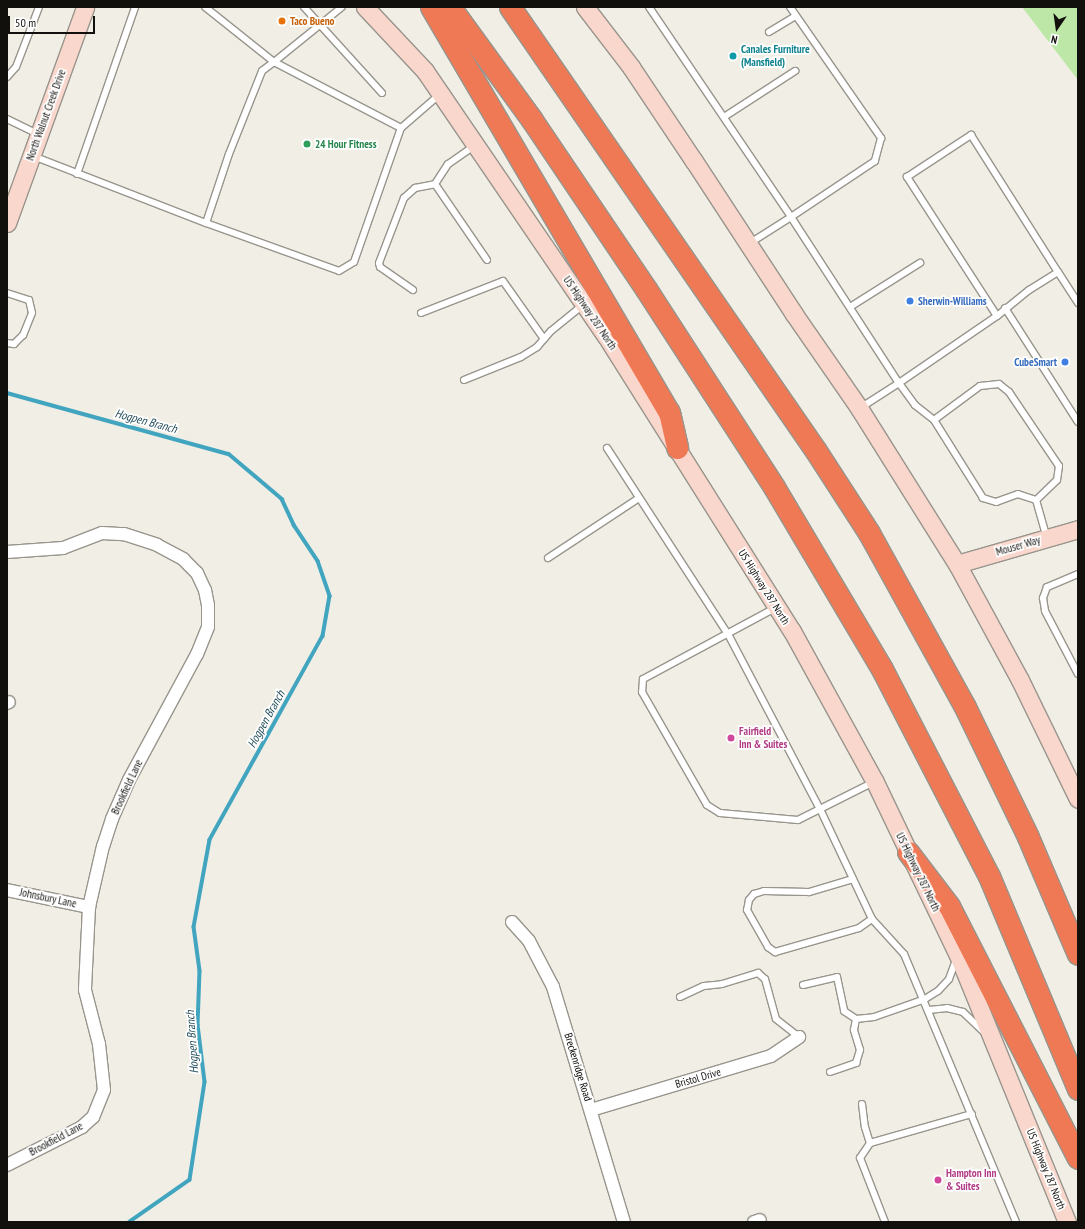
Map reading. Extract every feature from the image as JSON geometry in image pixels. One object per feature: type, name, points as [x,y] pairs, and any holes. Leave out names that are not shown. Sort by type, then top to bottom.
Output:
[{"type":"highway","points":[[431,7],[669,412],[676,448]]},
{"type":"highway","points":[[450,7],[532,120],[641,283],[774,487],[882,669],[989,876],[1078,1089]]},
{"type":"highway","points":[[510,7],[816,451],[869,533],[965,707],[1028,837],[1078,954]]},
{"type":"highway","points":[[908,852],[949,906],[1078,1158]]},
{"type":"main road","name":"North Walnut Creek Drive","points":[[7,223],[85,7]]},
{"type":"main road","name":"US Highway 287 North","points":[[365,7],[425,70],[474,146],[584,304],[777,607],[875,782],[958,954],[1067,1222]]},
{"type":"main road","points":[[585,7],[632,68],[748,244],[859,408],[957,564],[1020,680],[1078,799]]},
{"type":"main road","name":"Mouser Way","points":[[957,564],[1078,529]]},
{"type":"street","name":"Brookfield Lane","points":[[7,552],[63,548],[102,533],[124,534],[157,545],[183,559],[197,573],[205,590],[208,627],[197,654],[129,780],[115,813],[103,846],[89,908],[85,990],[99,1044],[104,1090],[93,1117],[82,1127],[7,1165]]},
{"type":"street","name":"Johnsbury Lane","points":[[7,890],[89,908]]},
{"type":"street","name":"Breckenridge Road","points":[[512,922],[529,941],[553,987],[624,1222]]},
{"type":"street","name":"Bristol Drive","points":[[591,1110],[771,1056],[799,1037]]},
{"type":"lane","points":[[7,77],[16,67],[39,7]]},
{"type":"lane","points":[[77,174],[135,7]]},
{"type":"lane","points":[[205,7],[274,62],[401,128]]},
{"type":"lane","points":[[304,7],[382,93]]},
{"type":"lane","points":[[206,223],[228,154],[262,71],[342,7]]},
{"type":"lane","points":[[649,7],[791,217],[899,383],[915,405],[934,420],[983,498],[996,502],[1018,494],[1036,500]]},
{"type":"lane","points":[[748,244],[875,161],[881,138],[790,7]]},
{"type":"lane","points":[[769,32],[796,16]]},
{"type":"lane","points":[[724,117],[795,71]]},
{"type":"lane","points":[[31,156],[206,223],[339,271],[354,262],[401,128],[440,94]]},
{"type":"lane","points":[[7,119],[39,134]]},
{"type":"lane","points":[[996,316],[906,177],[971,135],[1078,303]]},
{"type":"lane","points":[[413,290],[380,267],[379,263],[404,198],[415,188],[435,184],[448,164],[474,146]]},
{"type":"lane","points":[[435,184],[487,260]]},
{"type":"lane","points":[[850,307],[920,263]]},
{"type":"lane","points":[[859,408],[899,383],[1058,272]]},
{"type":"lane","points":[[421,313],[503,281],[544,339]]},
{"type":"lane","points":[[7,293],[29,300],[32,313],[23,335],[14,344],[7,343]]},
{"type":"lane","points":[[464,380],[521,357],[584,304]]},
{"type":"lane","points":[[1005,308],[1078,422]]},
{"type":"lane","points":[[934,420],[980,386],[998,384],[1009,392],[1059,466],[1057,480],[1036,500]]},
{"type":"lane","points":[[607,448],[728,634],[820,810],[872,919],[904,954],[925,999],[1016,1222]]},
{"type":"lane","points":[[548,558],[639,498]]},
{"type":"lane","points":[[1036,500],[1046,538]]},
{"type":"lane","points":[[1078,574],[1047,588],[1043,598],[1045,611],[1078,674]]},
{"type":"lane","points":[[777,607],[643,679],[642,692],[707,805],[720,813],[798,820],[875,782]]},
{"type":"lane","points":[[853,879],[809,892],[764,891],[754,894],[749,900],[748,910],[768,947],[775,952],[859,928],[872,919]]},
{"type":"lane","points":[[803,985],[837,977],[844,1011],[856,1019],[874,1016],[925,999],[938,991],[949,979],[958,954]]},
{"type":"lane","points":[[680,998],[704,986],[722,984],[758,973],[765,978],[776,1019],[799,1037]]},
{"type":"lane","points":[[929,1010],[947,1008],[963,1012],[994,1042]]},
{"type":"lane","points":[[830,1072],[856,1063],[860,1050],[854,1030],[856,1019]]},
{"type":"lane","points":[[862,1104],[865,1127],[870,1143]]},
{"type":"lane","points":[[885,1222],[860,1158],[870,1143],[972,1114]]},
{"type":"green space","points":[[1022,7],[1078,7],[1078,80]]},
{"type":"waterway","name":"Hogpen Branch","points":[[7,393],[229,454],[282,499],[294,525],[318,561],[330,596],[323,636],[210,840],[194,927],[200,971],[198,1025],[205,1082],[190,1180],[130,1222]]},
{"type":"place","name":"Taco Bueno","points":[[282,21]]},
{"type":"place","name":"Canales Furniture (Mansfield)","points":[[733,56]]},
{"type":"place","name":"24 Hour Fitness","points":[[307,144]]},
{"type":"place","name":"Sherwin-Williams","points":[[910,301]]},
{"type":"place","name":"CubeSmart","points":[[1065,362]]},
{"type":"place","name":"Fairfield Inn & Suites","points":[[731,738]]},
{"type":"place","name":"Hampton Inn & Suites","points":[[938,1180]]}]
